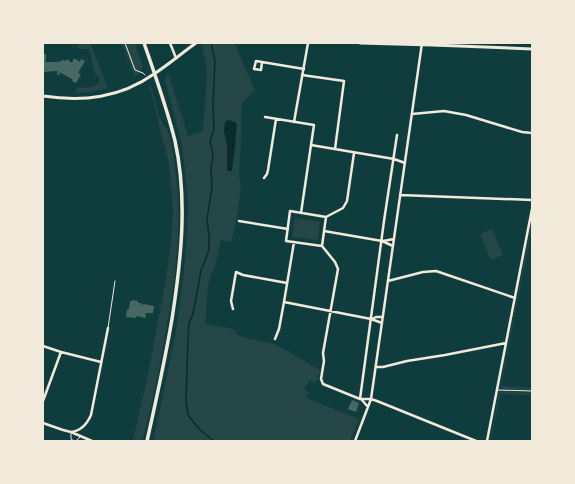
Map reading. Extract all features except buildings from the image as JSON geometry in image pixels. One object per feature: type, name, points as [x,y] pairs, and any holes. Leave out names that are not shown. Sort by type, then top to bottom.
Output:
[{"type":"main road","points":[[144,43],[169,118],[175,142],[180,181],[182,216],[181,250],[174,303],[165,356],[147,441]]},
{"type":"street","points":[[170,43],[176,58]]},
{"type":"street","points":[[43,96],[70,99],[91,98],[117,93],[155,74],[196,43]]},
{"type":"street","points":[[294,122],[308,43]]},
{"type":"street","points":[[361,43],[532,49]]},
{"type":"street","points":[[355,441],[371,399],[422,44]]},
{"type":"street","points":[[262,62],[304,69]]},
{"type":"street","points":[[302,76],[344,81],[335,149]]},
{"type":"street","points":[[412,114],[444,111],[466,115],[522,132],[532,133]]},
{"type":"street","points":[[265,117],[314,125],[301,213]]},
{"type":"street","points":[[264,178],[268,170],[276,119]]},
{"type":"street","points":[[360,399],[397,135]]},
{"type":"street","points":[[311,146],[405,162]]},
{"type":"street","points":[[354,153],[347,202],[343,208],[326,217],[290,211],[286,241],[322,246],[335,262],[338,269],[323,353],[324,361],[320,379],[323,384],[360,399],[371,399],[476,441]]},
{"type":"street","points":[[400,195],[532,200]]},
{"type":"street","points":[[487,441],[532,209]]},
{"type":"street","points":[[322,246],[326,217]]},
{"type":"street","points":[[239,221],[288,229]]},
{"type":"street","points":[[324,231],[382,241],[393,246]]},
{"type":"street","points":[[382,241],[394,238]]},
{"type":"street","points":[[275,338],[279,329],[294,242]]},
{"type":"street","points":[[388,281],[423,272],[436,271],[515,298]]},
{"type":"street","points":[[233,309],[230,301],[236,272],[243,275],[287,283]]},
{"type":"street","points":[[284,302],[371,319],[382,323]]},
{"type":"street","points":[[371,319],[383,317]]},
{"type":"street","points":[[71,432],[80,429],[89,421],[93,408],[108,328]]},
{"type":"street","points":[[376,367],[383,367],[410,360],[506,343]]},
{"type":"street","points":[[43,346],[101,362]]},
{"type":"street","points":[[43,401],[61,352]]},
{"type":"street","points":[[360,399],[368,407]]},
{"type":"street","points":[[43,423],[71,432],[92,441]]},
{"type":"lane","points":[[108,328],[115,281]]},
{"type":"lane","points":[[497,390],[532,392]]},
{"type":"lane","points":[[71,432],[71,439],[74,441]]},
{"type":"lane","points":[[76,441],[80,436]]},
{"type":"path","points":[[125,43],[135,70],[143,73],[148,78]]},
{"type":"shaded area","points":[[90,43],[108,88],[92,92],[74,93],[78,88],[91,87],[99,84],[100,78],[94,71],[89,49],[78,48],[78,45]]},
{"type":"shaded area","points":[[122,43],[135,43],[143,67],[141,72],[135,77]]},
{"type":"shaded area","points":[[206,43],[234,43],[255,90],[242,105],[239,173],[241,187],[236,223],[231,242],[221,240],[208,285],[205,324],[233,329],[239,336],[274,344],[321,371],[315,383],[310,380],[304,390],[309,392],[306,398],[359,419],[350,441],[153,441],[176,331],[184,272],[187,233],[188,200],[182,145],[165,80],[168,73],[188,136],[203,131],[207,78],[202,46]],"holes":[[[224,131],[236,137],[235,154],[232,169],[228,160]]]},
{"type":"shaded area","points":[[149,87],[151,87],[162,123],[167,129],[171,143],[177,188],[178,227],[176,267],[167,325],[150,412],[142,441],[133,441],[147,379],[166,279],[173,210],[169,163]]},
{"type":"shaded area","points":[[228,120],[235,122],[237,125],[232,171],[227,170],[227,144],[224,131],[225,122]]},
{"type":"shaded area","points":[[295,218],[320,222],[318,240],[292,237]]},
{"type":"shaded area","points":[[532,220],[532,228],[501,386],[532,388],[532,390],[503,389],[500,387]]},
{"type":"shaded area","points":[[492,229],[503,255],[491,260],[480,234]]},
{"type":"shaded area","points":[[502,391],[532,393],[532,395],[500,395],[490,441],[499,393]]},
{"type":"waterway","points":[[211,43],[215,61],[213,105],[214,129],[210,141],[213,155],[211,167],[212,187],[207,219],[209,250],[201,271],[193,314],[189,323],[186,401],[188,415],[199,429],[214,441]]}]
